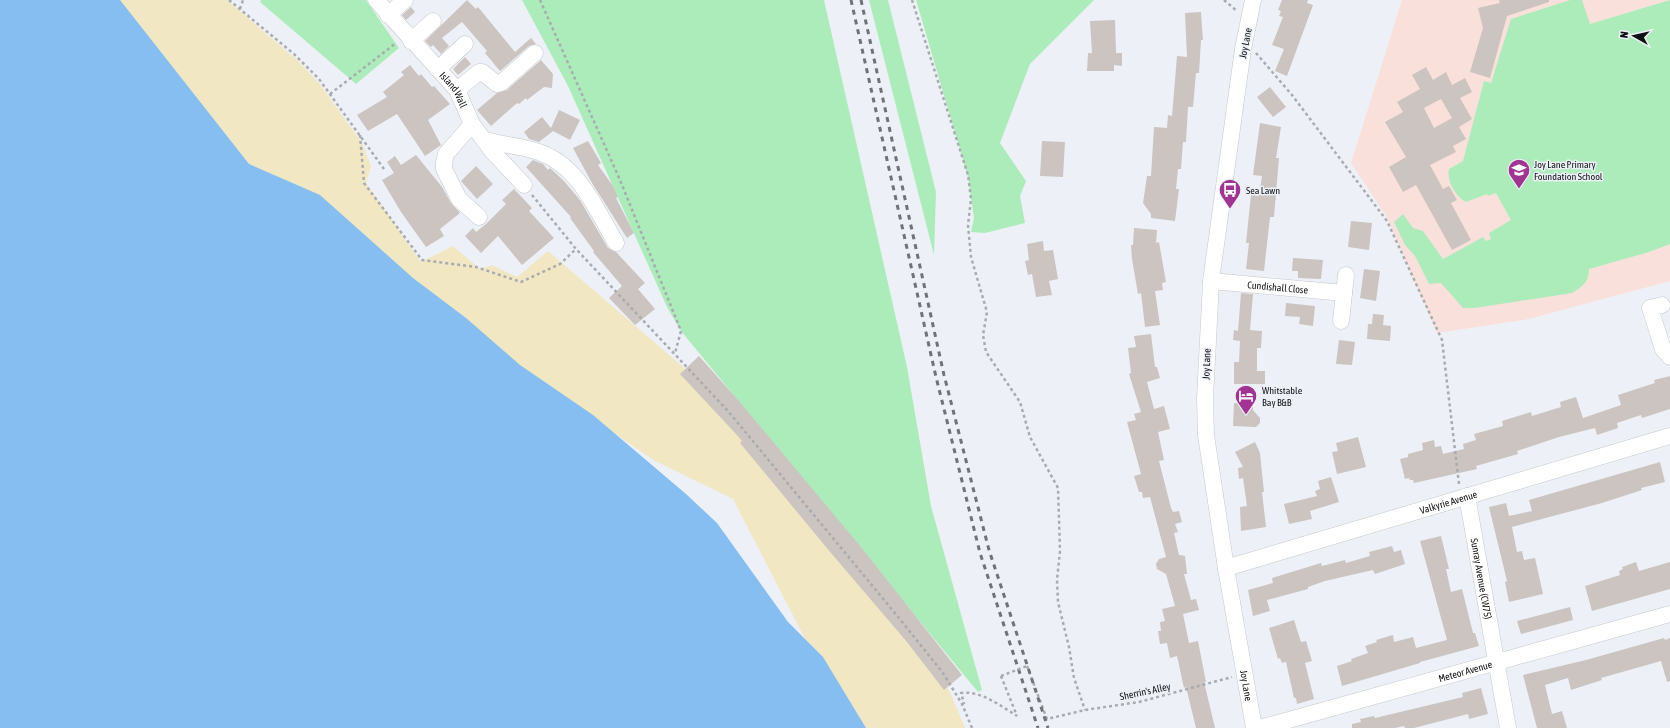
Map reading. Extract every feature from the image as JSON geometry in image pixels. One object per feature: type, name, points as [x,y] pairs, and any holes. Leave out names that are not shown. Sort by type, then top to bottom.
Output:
[{"type":"street","name":"Island Wall","points":[[376,0],[408,38],[457,90],[472,124],[524,185]]},
{"type":"street","points":[[388,15],[404,0]]},
{"type":"street","name":"Joy Lane","points":[[1253,0],[1245,40],[1229,146],[1211,281],[1206,360],[1206,435],[1226,568],[1246,674],[1254,728]]},
{"type":"street","points":[[408,38],[433,21]]},
{"type":"street","points":[[438,69],[465,44]]},
{"type":"street","points":[[457,90],[479,72],[482,72],[497,84],[501,83],[535,53]]},
{"type":"street","points":[[472,124],[446,154],[444,169],[459,199],[479,217]]},
{"type":"street","points":[[485,140],[538,152],[560,163],[581,183],[616,243]]},
{"type":"street","points":[[1341,321],[1346,275]]},
{"type":"street","name":"Cundishall Close","points":[[1211,281],[1344,294]]},
{"type":"street","points":[[1662,305],[1650,308],[1663,349],[1670,357]]},
{"type":"street","name":"Valkyrie Avenue","points":[[1226,568],[1670,436]]},
{"type":"street","name":"Sunray Avenue (CW75)","points":[[1464,498],[1508,728]]},
{"type":"street","name":"Meteor Avenue","points":[[1260,728],[1670,614]]},
{"type":"path","points":[[229,0],[294,54],[319,79],[384,169]]},
{"type":"path","points":[[240,9],[243,0]]},
{"type":"path","points":[[540,0],[620,180],[681,331],[675,353]]},
{"type":"path","points":[[912,0],[968,176],[971,199],[969,233],[971,257],[987,312],[983,335],[986,352],[1020,402],[1030,437],[1058,488],[1060,551],[1057,580],[1058,602],[1069,647],[1074,678],[1085,710]]},
{"type":"path","points":[[330,94],[408,38]]},
{"type":"path","points":[[1245,40],[1292,95],[1387,221],[1442,340],[1464,498]]},
{"type":"path","points":[[360,135],[364,183],[422,260],[476,267],[521,282],[560,264],[576,249]]},
{"type":"path","points":[[524,185],[576,249],[728,411],[899,618],[943,673],[962,704],[972,728]]},
{"type":"path","name":"Sherrin's Alley","points":[[962,704],[964,703],[961,693],[971,693],[987,699],[1017,716],[1001,676],[1027,666],[1047,719],[1085,710],[1139,702],[1246,674]]},
{"type":"shaded area","name":"Joy Lane Primary Foundation School","points":[[1402,0],[1670,0],[1670,281],[1529,319],[1437,333],[1386,216],[1351,163]]},
{"type":"green space","points":[[261,0],[366,0],[399,48],[356,84],[260,2]]},
{"type":"green space","points":[[522,0],[824,0],[907,367],[931,506],[982,690],[978,692],[681,331],[667,307],[568,86]]},
{"type":"green space","points":[[869,0],[888,0],[936,192],[934,255]]},
{"type":"green space","points":[[916,0],[1094,0],[1030,64],[1000,143],[1026,181],[1020,196],[1025,223],[985,233],[971,232],[974,218],[968,177]]},
{"type":"green space","name":"Joy Lane Primary Foundation School","points":[[1570,0],[1582,0],[1590,24],[1670,0],[1670,244],[1649,252],[1589,269],[1588,277],[1585,283],[1572,293],[1475,308],[1463,308],[1441,283],[1429,284],[1415,256],[1405,245],[1394,222],[1403,214],[1413,228],[1423,231],[1443,259],[1483,237],[1486,241],[1491,239],[1489,233],[1511,220],[1496,193],[1488,196],[1487,194],[1466,202],[1462,200],[1455,193],[1450,183],[1448,174],[1449,169],[1463,161],[1484,81],[1491,83],[1511,19]]},
{"type":"sand","points":[[64,0],[227,0],[297,60],[319,83],[362,143],[371,166],[366,183],[421,262],[453,246],[480,269],[492,265],[517,277],[548,251],[681,365],[741,430],[797,498],[950,692],[965,728],[851,728],[733,499],[655,461],[545,386],[405,342]]},
{"type":"water","points":[[0,0],[120,0],[249,164],[320,195],[413,278],[466,318],[520,365],[593,415],[686,494],[717,523],[788,622],[823,657],[866,728],[0,728]]},
{"type":"building","points":[[467,0],[476,9],[478,7],[515,52],[531,38],[536,44],[529,46],[500,71],[485,53],[487,51],[462,22],[442,38],[449,46],[441,54],[433,45],[431,47],[425,41]]},
{"type":"building","points":[[1282,0],[1308,0],[1307,3],[1313,5],[1287,76],[1275,71],[1284,49],[1272,45],[1283,17],[1279,16],[1281,11],[1278,10]]},
{"type":"building","points":[[1499,0],[1549,0],[1549,2],[1507,16],[1490,78],[1470,72],[1483,28],[1478,8],[1500,3]]},
{"type":"building","points":[[411,7],[415,12],[406,20],[402,15]]},
{"type":"building","points":[[1201,12],[1203,40],[1201,40],[1199,73],[1196,73],[1193,107],[1188,107],[1186,142],[1183,142],[1181,169],[1178,169],[1176,189],[1179,189],[1175,221],[1151,218],[1151,214],[1143,203],[1147,176],[1151,176],[1154,127],[1167,128],[1168,115],[1172,116],[1177,56],[1187,57],[1185,13]]},
{"type":"building","points":[[1115,20],[1116,53],[1122,53],[1122,66],[1114,65],[1114,71],[1087,71],[1088,53],[1092,53],[1090,21]]},
{"type":"building","points":[[465,57],[471,64],[458,75],[453,69]]},
{"type":"building","points":[[541,60],[553,74],[552,88],[544,87],[527,100],[526,98],[519,104],[517,103],[491,126],[477,110],[497,93],[507,90]]},
{"type":"building","points":[[410,65],[419,76],[421,74],[432,87],[434,86],[450,104],[428,120],[441,145],[425,156],[397,114],[368,131],[357,115],[387,97],[383,92],[404,75],[401,72]]},
{"type":"building","points":[[1426,67],[1433,80],[1446,72],[1452,85],[1465,78],[1472,92],[1460,98],[1472,119],[1459,127],[1466,139],[1453,146],[1456,152],[1430,165],[1443,189],[1449,186],[1457,200],[1451,203],[1471,240],[1452,250],[1416,185],[1403,192],[1389,167],[1406,157],[1385,122],[1403,112],[1397,102],[1420,89],[1412,75]],"holes":[[[1441,99],[1452,118],[1434,128],[1424,108]]]},
{"type":"building","points":[[1270,87],[1286,107],[1273,117],[1257,97]]},
{"type":"building","points":[[559,110],[580,120],[570,140],[553,131],[539,142],[529,139],[524,132],[542,117],[551,128]]},
{"type":"building","points":[[1260,123],[1281,127],[1276,158],[1279,158],[1274,217],[1270,217],[1264,271],[1246,269],[1249,243],[1246,243],[1251,195],[1259,196],[1262,176],[1253,175]]},
{"type":"building","points":[[588,141],[601,163],[598,165],[613,186],[618,197],[616,198],[634,233],[627,238],[592,183],[573,148]]},
{"type":"building","points":[[1042,141],[1065,142],[1063,177],[1040,176]]},
{"type":"building","points":[[416,155],[442,187],[451,203],[460,213],[440,229],[444,236],[426,247],[401,212],[382,180],[394,173],[387,162],[395,156],[401,165]]},
{"type":"building","points":[[533,160],[543,164],[548,170],[550,168],[563,180],[580,200],[608,248],[616,252],[645,283],[638,289],[655,309],[635,325],[609,298],[622,286],[593,252],[594,251],[570,218],[571,217],[526,167]]},
{"type":"building","points":[[476,166],[493,184],[477,199],[461,181]]},
{"type":"building","points":[[514,189],[532,208],[529,211],[554,238],[522,265],[498,236],[481,253],[465,236],[473,228],[476,232],[486,224],[506,204],[502,200]]},
{"type":"building","points":[[1351,221],[1372,223],[1369,250],[1348,247]]},
{"type":"building","points":[[1134,228],[1157,230],[1156,243],[1159,242],[1166,282],[1162,283],[1163,290],[1155,291],[1160,325],[1145,327],[1141,293],[1138,294],[1132,259],[1131,245],[1133,245]]},
{"type":"building","points":[[1043,241],[1044,251],[1053,250],[1058,279],[1049,281],[1052,295],[1036,297],[1032,274],[1028,275],[1025,261],[1029,260],[1027,244]]},
{"type":"building","points":[[1293,258],[1323,260],[1321,279],[1298,278],[1298,271],[1292,271]]},
{"type":"building","points":[[1364,269],[1380,271],[1376,301],[1360,298]]},
{"type":"building","points":[[1241,293],[1253,294],[1250,330],[1262,331],[1261,348],[1257,348],[1257,371],[1265,371],[1265,384],[1234,384],[1234,362],[1239,362],[1240,341],[1233,340],[1234,330],[1238,331]]},
{"type":"building","points":[[1286,303],[1315,306],[1313,326],[1299,324],[1300,317],[1285,316]]},
{"type":"building","points":[[1373,314],[1384,315],[1383,325],[1391,326],[1390,341],[1367,339],[1368,324],[1372,324]]},
{"type":"building","points":[[1151,334],[1155,367],[1157,367],[1160,378],[1147,382],[1154,409],[1164,406],[1170,429],[1158,432],[1164,460],[1159,461],[1171,508],[1173,512],[1179,511],[1182,522],[1175,524],[1178,532],[1174,533],[1179,555],[1185,556],[1187,574],[1184,574],[1191,600],[1196,599],[1199,610],[1183,614],[1189,643],[1198,641],[1206,682],[1204,682],[1215,728],[1196,728],[1186,687],[1184,688],[1177,656],[1170,658],[1167,643],[1160,644],[1158,631],[1161,631],[1160,622],[1165,621],[1162,609],[1175,606],[1166,574],[1157,569],[1156,564],[1159,559],[1166,557],[1150,497],[1143,498],[1142,492],[1139,492],[1134,476],[1141,474],[1127,422],[1136,420],[1134,414],[1141,412],[1129,374],[1131,373],[1128,348],[1136,347],[1134,336]]},
{"type":"building","points":[[1339,340],[1355,342],[1352,365],[1336,364]]},
{"type":"building","points":[[699,356],[739,401],[861,547],[962,675],[944,690],[907,642],[740,443],[742,441],[680,374]]},
{"type":"building","points":[[1670,376],[1670,409],[1642,418],[1641,415],[1617,423],[1618,428],[1597,435],[1595,428],[1559,437],[1517,451],[1518,454],[1476,466],[1477,469],[1414,483],[1413,480],[1410,480],[1409,478],[1405,479],[1400,459],[1408,457],[1408,454],[1423,450],[1422,443],[1434,440],[1435,447],[1441,446],[1443,454],[1464,449],[1463,444],[1476,440],[1474,434],[1503,426],[1502,421],[1531,412],[1532,416],[1561,407],[1560,402],[1576,397],[1583,418],[1621,405],[1618,395],[1655,383],[1654,380]]},
{"type":"building","name":"Whitstable Bay B&B","points":[[1234,403],[1253,404],[1253,410],[1260,418],[1260,423],[1256,427],[1233,426]]},
{"type":"building","points":[[1358,437],[1366,467],[1337,474],[1332,452],[1338,451],[1336,443]]},
{"type":"building","points":[[1255,442],[1260,453],[1266,527],[1241,531],[1240,507],[1247,506],[1243,478],[1239,479],[1238,468],[1243,467],[1235,452]]},
{"type":"building","points":[[1660,462],[1665,482],[1641,488],[1642,490],[1602,503],[1512,527],[1517,552],[1522,551],[1524,560],[1535,558],[1543,594],[1509,602],[1505,582],[1507,581],[1489,507],[1506,503],[1509,516],[1532,511],[1529,500]]},
{"type":"building","points":[[1331,477],[1339,502],[1310,511],[1312,519],[1289,524],[1284,504],[1317,496],[1315,491],[1320,489],[1318,481]]},
{"type":"building","points":[[1441,536],[1449,569],[1446,569],[1451,592],[1462,589],[1473,633],[1475,633],[1479,646],[1342,686],[1337,666],[1368,653],[1365,646],[1377,642],[1376,640],[1393,635],[1394,642],[1413,637],[1416,648],[1447,640],[1420,541]]},
{"type":"building","points":[[1392,546],[1394,552],[1401,550],[1405,564],[1375,574],[1373,570],[1325,581],[1308,587],[1308,589],[1267,600],[1270,611],[1253,616],[1248,590],[1273,583],[1272,578],[1321,563],[1322,566],[1345,560],[1346,563],[1370,556],[1369,552]]},
{"type":"building","points":[[1636,562],[1639,571],[1670,562],[1670,589],[1592,611],[1585,586],[1620,575],[1619,571],[1623,569],[1622,567]]},
{"type":"building","points":[[1570,607],[1573,620],[1521,634],[1517,621]]},
{"type":"building","points":[[1294,620],[1301,642],[1306,641],[1312,661],[1305,663],[1314,699],[1297,704],[1296,698],[1294,698],[1286,662],[1282,663],[1280,658],[1278,659],[1269,628]]},
{"type":"building","points":[[1664,638],[1665,640],[1670,638],[1670,681],[1667,682],[1661,661],[1601,678],[1602,680],[1571,690],[1568,678],[1545,685],[1552,714],[1562,711],[1567,728],[1537,728],[1523,675],[1586,660]]},
{"type":"building","points":[[1481,688],[1488,714],[1469,719],[1468,714],[1414,728],[1405,728],[1404,726],[1395,728],[1352,728],[1352,724],[1361,722],[1360,719],[1374,716],[1375,718],[1463,697],[1462,693]]},
{"type":"railway","points":[[851,0],[936,377],[980,553],[1038,728]]},
{"type":"railway","points":[[861,0],[944,375],[989,550],[1048,728]]},
{"type":"place","name":"Joy Lane Primary Foundation School","points":[[1519,190]]},
{"type":"place","name":"Sea Lawn","points":[[1230,210]]},
{"type":"place","name":"Whitstable Bay B&B","points":[[1246,416]]}]
